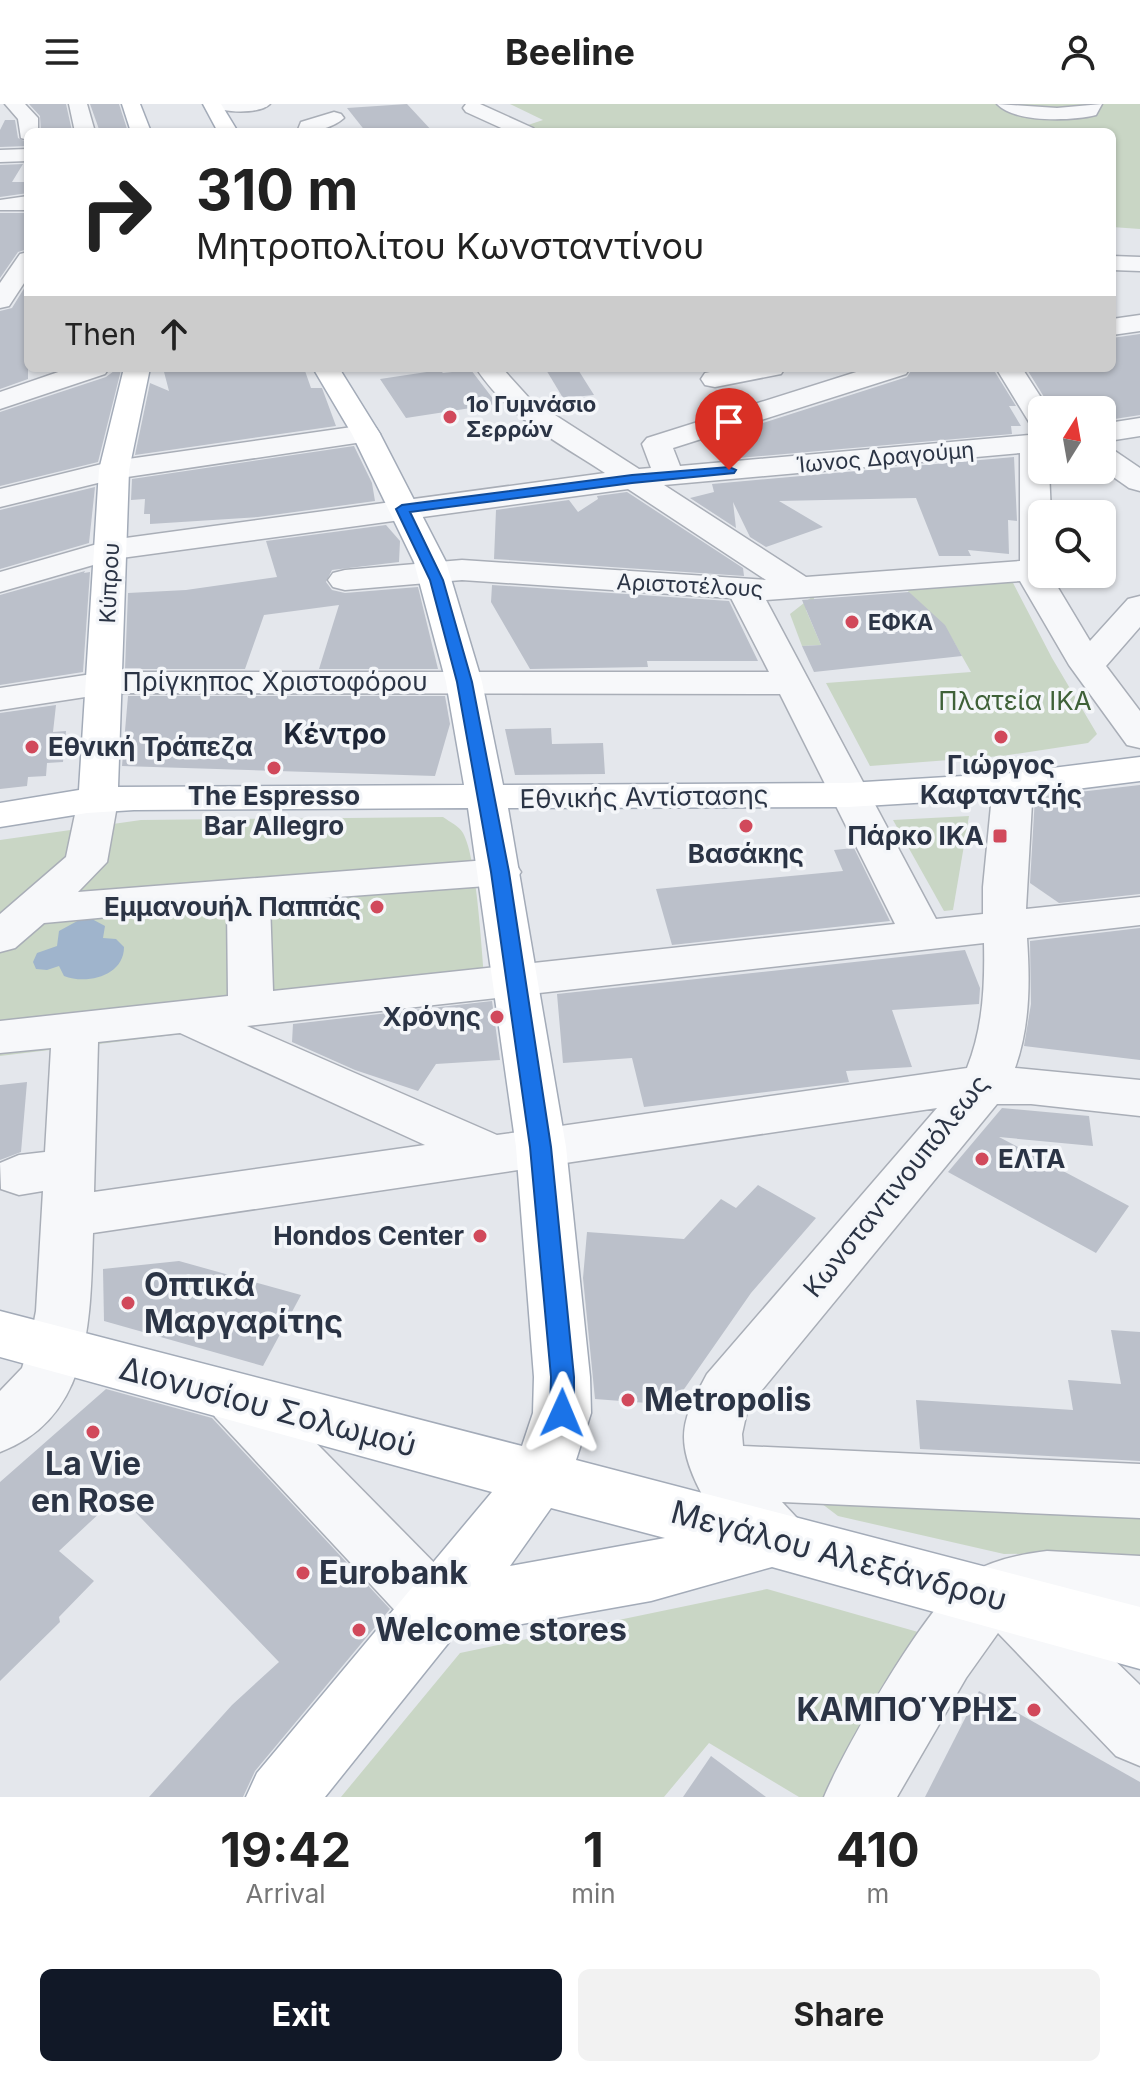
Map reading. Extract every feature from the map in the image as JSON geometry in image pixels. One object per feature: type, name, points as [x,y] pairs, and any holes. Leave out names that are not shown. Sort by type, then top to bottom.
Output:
[{"type":"main road","points":[[131,104],[140,128]]},
{"type":"main road","points":[[212,104],[226,128]]},
{"type":"main road","name":"Κύπρου","points":[[98,800],[114,470],[136,372]]},
{"type":"main road","points":[[281,1797],[510,1517],[537,1477],[556,1437],[562,1393],[541,1147],[500,872],[464,682],[433,571],[366,434],[328,372]]},
{"type":"main road","name":"Εθνικής Αντίστασης","points":[[0,815],[98,800],[177,797],[486,799],[848,795],[1013,785],[1140,769]]},
{"type":"main road","name":"Διονυσίου Σολωμού","points":[[0,1334],[537,1477]]},
{"type":"main road","name":"Μεγάλου Αλεξάνδρου","points":[[537,1477],[775,1538],[1140,1638]]},
{"type":"main road","points":[[436,1609],[694,1560],[775,1538]]},
{"type":"street","points":[[14,104],[28,118],[28,128]]},
{"type":"street","points":[[78,104],[84,128]]},
{"type":"street","points":[[220,104],[261,109]]},
{"type":"street","points":[[1006,104],[1026,111],[1064,115],[1089,111],[1093,104]]},
{"type":"street","points":[[473,108],[517,128]]},
{"type":"street","points":[[308,128],[334,118]]},
{"type":"street","points":[[0,156],[24,155]]},
{"type":"street","points":[[0,175],[24,174]]},
{"type":"street","points":[[0,263],[22,227]]},
{"type":"street","points":[[0,301],[22,227]]},
{"type":"street","points":[[1116,263],[1140,264]]},
{"type":"street","points":[[1116,326],[1140,323]]},
{"type":"street","points":[[0,401],[84,372]]},
{"type":"street","points":[[492,372],[515,401],[801,588]]},
{"type":"street","points":[[715,379],[753,372]]},
{"type":"street","points":[[776,372],[782,387],[798,400]]},
{"type":"street","points":[[586,449],[657,444],[885,372]]},
{"type":"street","points":[[1011,372],[1028,408]]},
{"type":"street","points":[[1116,431],[1140,427]]},
{"type":"street","points":[[0,498],[114,470],[366,434]]},
{"type":"street","name":"Ίωνος Δραγούμη","points":[[0,582],[111,550],[632,479],[1028,436]]},
{"type":"street","points":[[657,444],[669,476]]},
{"type":"street","points":[[1116,465],[1140,482]]},
{"type":"street","name":"Αριστοτέλους","points":[[345,580],[433,571],[481,570],[744,590],[1028,570]]},
{"type":"street","points":[[1040,588],[1087,665],[1140,737]]},
{"type":"street","points":[[744,590],[922,934]]},
{"type":"street","points":[[1087,665],[1140,606]]},
{"type":"street","name":"Πρίγκηπος Χριστοφόρου","points":[[0,699],[105,683],[792,683]]},
{"type":"street","name":"Κωνσταντινουπόλεως","points":[[775,1538],[721,1472],[714,1452],[712,1428],[716,1411],[727,1391],[984,1086],[1001,1042],[1007,978],[1004,887],[1013,785]]},
{"type":"street","points":[[0,938],[86,862],[98,800]]},
{"type":"street","points":[[32,910],[248,890],[500,872]]},
{"type":"street","points":[[248,890],[251,1009]]},
{"type":"street","points":[[0,1037],[1140,911]]},
{"type":"street","points":[[184,1016],[492,1154]]},
{"type":"street","points":[[0,1426],[37,1393],[56,1349],[64,1299],[75,1029]]},
{"type":"street","points":[[19,1175],[68,1192],[492,1154],[984,1086],[1051,1087],[1140,1098]]},
{"type":"street","points":[[235,1399],[436,1609]]},
{"type":"street","points":[[721,1472],[1140,1491]]},
{"type":"street","points":[[859,1797],[957,1635],[978,1606],[1001,1600],[1008,1588],[1044,1583],[1140,1586]]},
{"type":"street","points":[[1001,1600],[1140,1732]]},
{"type":"green space","points":[[510,104],[1140,104],[1140,229],[1116,227],[1116,128],[525,126],[543,120]]},
{"type":"green space","name":"Πλατεία ΙΚΑ","points":[[1011,579],[1052,658],[1097,734],[1088,743],[1002,756],[870,766],[826,683],[971,672],[950,635],[904,587]]},
{"type":"green space","points":[[813,596],[818,609],[806,610],[821,645],[802,646],[790,614]]},
{"type":"green space","points":[[969,816],[953,910],[944,911],[893,820]]},
{"type":"green space","points":[[443,817],[457,826],[468,846],[476,888],[486,997],[0,1056],[0,840],[141,820]]},
{"type":"green space","points":[[809,1494],[1140,1509],[1140,1557],[1111,1553],[1004,1554],[838,1516]]},
{"type":"green space","points":[[767,1589],[932,1636],[834,1797],[799,1797],[709,1743],[664,1797],[341,1797],[460,1653]]},
{"type":"water","points":[[81,919],[92,919],[105,926],[103,938],[116,939],[124,947],[118,965],[103,976],[83,979],[64,976],[59,966],[47,970],[36,969],[33,962],[37,953],[57,946],[59,931]]},
{"type":"building","points":[[29,104],[66,104],[71,128],[41,128],[40,116]]},
{"type":"building","points":[[90,104],[119,104],[127,128],[99,128]]},
{"type":"building","points":[[407,104],[429,128],[363,128],[347,108]]},
{"type":"building","points":[[5,120],[15,120],[18,138],[24,141],[24,146],[0,147],[0,130]]},
{"type":"building","points":[[23,164],[12,182],[24,182],[24,194],[0,197],[0,165]]},
{"type":"building","points":[[0,213],[24,213],[24,250],[18,252],[0,278]]},
{"type":"building","points":[[24,288],[24,372],[28,372],[28,379],[0,389],[0,311],[12,308]]},
{"type":"building","points":[[1140,334],[1140,415],[1116,419],[1116,396],[1043,396],[1029,372],[1116,372],[1116,337]]},
{"type":"building","points":[[113,372],[120,372],[98,462],[0,486],[0,412],[106,377]]},
{"type":"building","points":[[164,372],[305,372],[311,388],[322,388],[336,426],[135,455],[150,383],[169,391]]},
{"type":"building","name":"1ο Γυμνάσιο Σερρών","points":[[427,372],[473,372],[497,404],[406,418],[380,379]]},
{"type":"building","points":[[547,372],[580,372],[594,395],[563,398]]},
{"type":"building","points":[[910,372],[995,372],[1016,406],[1009,406],[1021,426],[1011,426],[1012,434],[738,458],[728,434],[907,377]]},
{"type":"building","points":[[354,446],[372,483],[375,501],[258,517],[150,524],[150,514],[144,514],[145,499],[131,500],[132,479]]},
{"type":"building","points":[[1014,457],[1017,521],[1008,520],[1009,554],[968,550],[971,556],[939,556],[916,498],[779,501],[823,527],[766,547],[750,537],[733,502],[736,528],[690,498],[714,492],[712,484]]},
{"type":"building","points":[[95,487],[89,543],[0,569],[0,510]]},
{"type":"building","points":[[627,492],[743,568],[744,576],[494,559],[496,510],[569,500],[578,512],[598,499],[597,496]]},
{"type":"building","points":[[386,525],[400,541],[399,562],[332,570],[326,582],[332,590],[345,593],[418,587],[438,669],[319,669],[339,605],[264,615],[245,669],[125,669],[128,593],[186,590],[277,577],[266,541]]},
{"type":"building","points":[[90,572],[83,672],[0,685],[0,595]]},
{"type":"building","points":[[492,585],[729,601],[758,661],[647,661],[648,667],[530,669],[491,602]]},
{"type":"building","name":"ΕΦΚΑ","points":[[909,592],[945,625],[962,656],[814,672],[802,646],[821,645],[802,600]]},
{"type":"building","points":[[128,696],[445,696],[450,724],[435,776],[122,766]]},
{"type":"building","name":"Εθνική Τράπεζα","points":[[56,705],[53,732],[66,731],[63,762],[47,763],[46,776],[28,777],[27,786],[0,789],[0,713]]},
{"type":"building","points":[[551,728],[552,744],[603,743],[605,774],[515,775],[505,729]]},
{"type":"building","points":[[1140,785],[1140,894],[1059,903],[1030,883],[1035,797]]},
{"type":"building","points":[[854,848],[890,921],[672,945],[656,889],[843,871],[834,850]]},
{"type":"building","points":[[1140,928],[1140,1060],[1024,1046],[1031,1004],[1030,941]]},
{"type":"building","points":[[965,950],[980,988],[979,1004],[892,1010],[912,1067],[846,1071],[849,1082],[644,1107],[632,1058],[563,1063],[557,994]]},
{"type":"building","points":[[492,1001],[500,1060],[436,1064],[418,1091],[355,1070],[292,1042],[293,1024]]},
{"type":"building","points":[[27,1082],[21,1152],[0,1160],[0,1085]]},
{"type":"building","points":[[1002,1108],[1089,1116],[1093,1146],[999,1137],[1129,1206],[1096,1253],[948,1172]]},
{"type":"building","points":[[758,1185],[816,1218],[751,1293],[673,1405],[595,1399],[583,1278],[587,1232],[684,1239],[721,1199],[736,1208]]},
{"type":"building","points":[[179,1261],[301,1295],[263,1366],[104,1321],[103,1269]]},
{"type":"building","points":[[1111,1330],[1140,1332],[1140,1461],[920,1449],[916,1400],[1073,1410],[1068,1380],[1121,1384]]},
{"type":"building","points":[[106,1389],[212,1418],[390,1609],[255,1771],[243,1797],[149,1797],[232,1705],[279,1662],[119,1495],[59,1551],[94,1581],[59,1617],[60,1622],[0,1681],[0,1482]]},
{"type":"building","points":[[979,1691],[1140,1782],[1140,1797],[925,1797]]},
{"type":"building","points":[[711,1756],[766,1797],[683,1797]]},
{"type":"place","name":"1ο Γυμνάσιο Σερρών","points":[[450,417]]},
{"type":"place","name":"ΕΦΚΑ","points":[[852,622]]},
{"type":"place","name":"Γιώργος Καφταντζής","points":[[1001,737]]},
{"type":"place","name":"Εθνική Τράπεζα","points":[[32,747]]},
{"type":"place","name":"The Espresso Bar Allegro","points":[[274,768]]},
{"type":"place","name":"Βασάκης","points":[[746,826]]},
{"type":"place","name":"Πάρκο ΙΚΑ","points":[[1000,836]]},
{"type":"place","name":"Εμμανουήλ Παππάς","points":[[377,907]]},
{"type":"place","name":"Χρόνης","points":[[497,1017]]},
{"type":"place","name":"ΕΛΤΑ","points":[[982,1159]]},
{"type":"place","name":"Hondos Center","points":[[480,1236]]},
{"type":"place","name":"Οπτικά Μαργαρίτης","points":[[128,1303]]},
{"type":"place","name":"Metropolis","points":[[628,1400]]},
{"type":"place","name":"La Vie en Rose","points":[[93,1432]]},
{"type":"place","name":"Eurobank","points":[[303,1573]]},
{"type":"place","name":"Welcome stores","points":[[359,1630]]},
{"type":"place","name":"ΚΑΜΠΟΎΡΗΣ","points":[[1034,1710]]},
{"type":"district","name":"Κέντρο","points":[[335,734]]},
{"type":"route","points":[[562,1413],[562,1377],[541,1147],[500,872],[464,682],[437,580],[402,509],[632,479],[729,470]]}]
